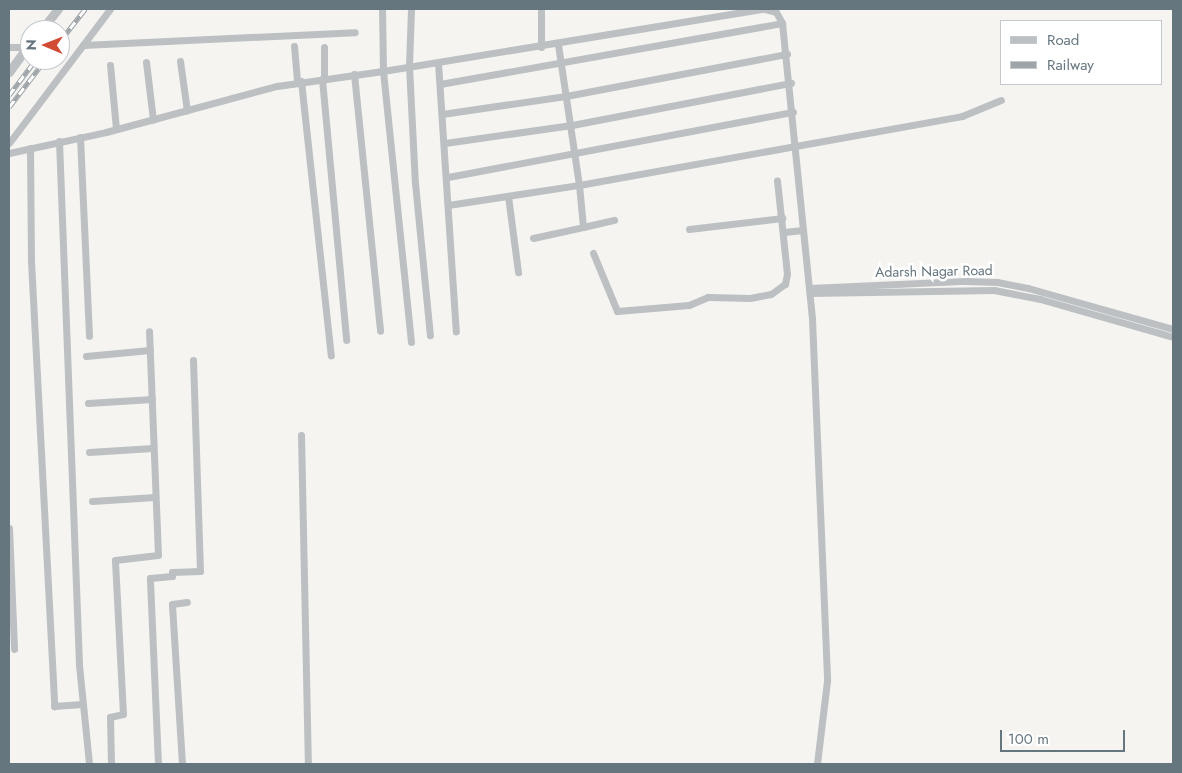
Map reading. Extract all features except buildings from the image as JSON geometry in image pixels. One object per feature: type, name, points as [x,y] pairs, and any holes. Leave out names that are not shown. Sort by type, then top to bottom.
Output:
[{"type":"street","points":[[49,20],[58,9]]},
{"type":"street","points":[[9,143],[110,9]]},
{"type":"street","points":[[382,9],[383,71],[411,342]]},
{"type":"street","points":[[411,9],[409,66],[415,183],[430,335]]},
{"type":"street","points":[[541,9],[541,47]]},
{"type":"street","points":[[9,153],[153,120],[299,82],[541,47],[764,9],[777,10],[782,23],[791,83],[809,290],[827,681],[817,764]]},
{"type":"street","points":[[440,84],[782,23]]},
{"type":"street","points":[[83,45],[355,32]]},
{"type":"street","points":[[558,44],[572,125],[583,227]]},
{"type":"street","points":[[294,46],[331,355]]},
{"type":"street","points":[[324,47],[323,78],[346,340]]},
{"type":"street","points":[[442,114],[566,96],[787,54]]},
{"type":"street","points":[[9,72],[20,57]]},
{"type":"street","points":[[180,61],[187,111]]},
{"type":"street","points":[[146,62],[153,120]]},
{"type":"street","points":[[438,63],[448,177],[456,331]]},
{"type":"street","points":[[110,65],[116,129]]},
{"type":"street","points":[[354,74],[380,331]]},
{"type":"street","points":[[445,143],[572,125],[791,83]]},
{"type":"street","points":[[448,205],[579,185],[796,146],[855,133],[962,116],[1001,100]]},
{"type":"street","points":[[448,177],[793,112]]},
{"type":"street","points":[[80,137],[89,336]]},
{"type":"street","points":[[59,141],[82,704],[89,764]]},
{"type":"street","points":[[30,148],[31,261],[54,706],[82,704]]},
{"type":"street","points":[[593,253],[617,311],[689,305],[708,297],[750,298],[780,290],[787,274],[784,232],[777,181]]},
{"type":"street","points":[[508,196],[518,272]]},
{"type":"street","points":[[689,229],[782,218]]},
{"type":"street","points":[[533,238],[614,220]]},
{"type":"street","points":[[784,232],[803,230]]},
{"type":"street","name":"Adarsh Nagar Road","points":[[809,290],[966,281],[998,282],[1028,288],[1173,329]]},
{"type":"street","name":"Adarsh Nagar Road","points":[[809,290],[994,290],[1040,299],[1173,338]]},
{"type":"street","points":[[111,764],[110,717],[123,714],[115,560],[158,554],[149,331]]},
{"type":"street","points":[[86,356],[150,350]]},
{"type":"street","points":[[158,764],[150,578],[172,576],[172,572],[200,570],[193,360]]},
{"type":"street","points":[[88,402],[152,399]]},
{"type":"street","points":[[301,435],[308,764]]},
{"type":"street","points":[[89,452],[153,448]]},
{"type":"street","points":[[92,501],[155,497]]},
{"type":"street","points":[[9,528],[14,649]]},
{"type":"street","points":[[182,764],[172,604],[187,602]]},
{"type":"railway","points":[[70,28],[85,9]]},
{"type":"railway","points":[[9,95],[28,70]]},
{"type":"railway","points":[[9,107],[37,70]]}]
